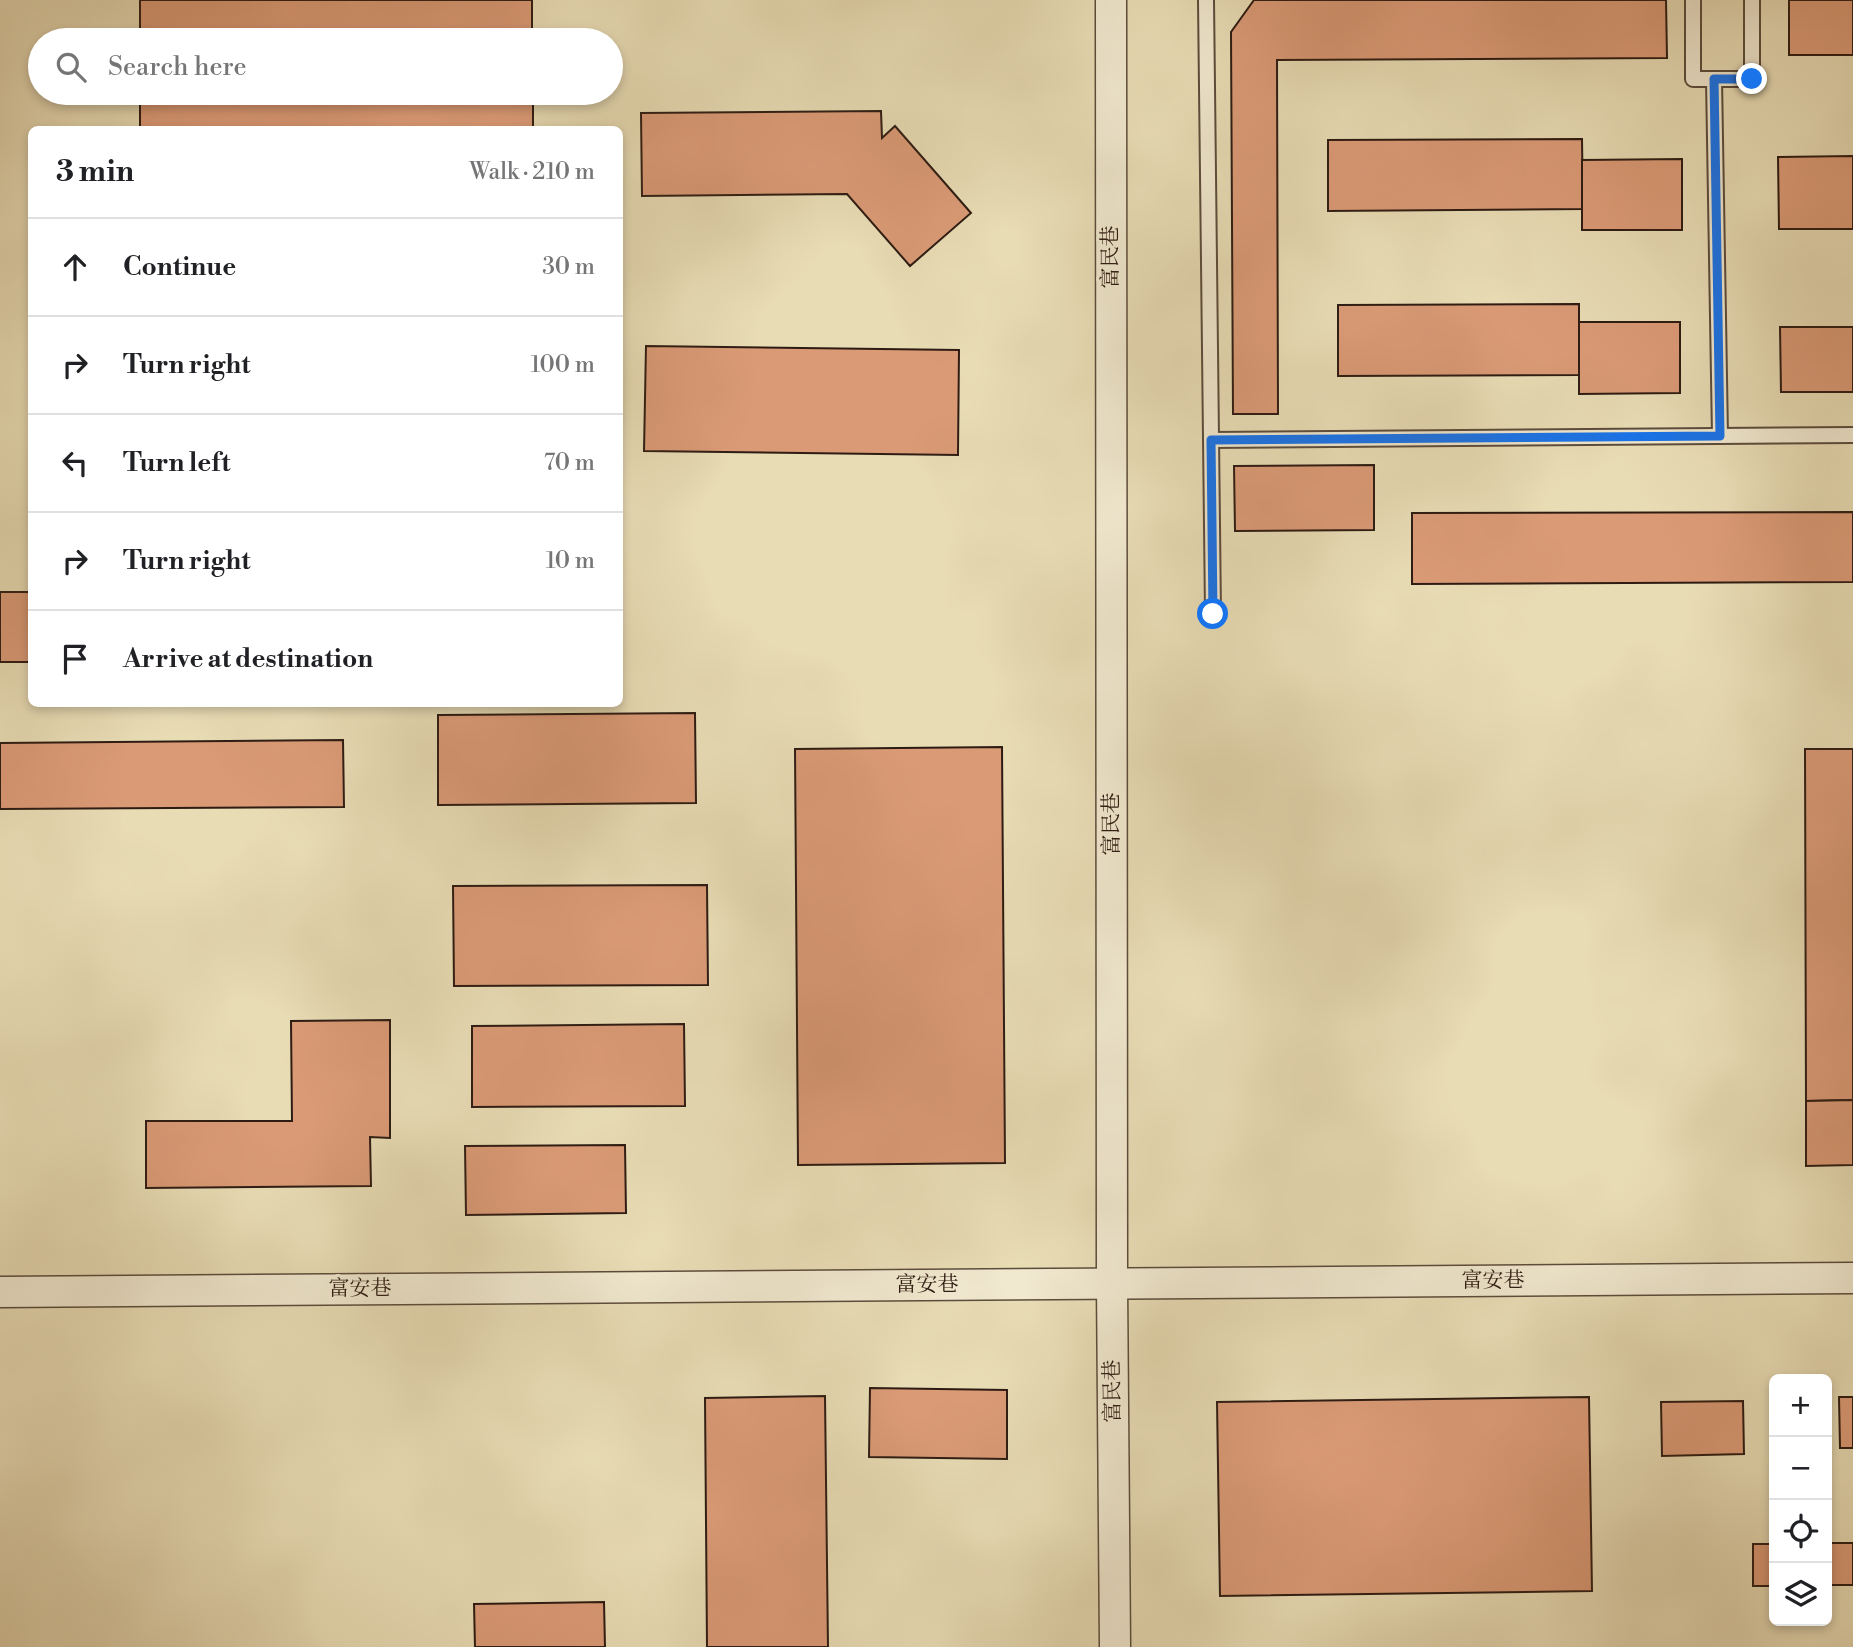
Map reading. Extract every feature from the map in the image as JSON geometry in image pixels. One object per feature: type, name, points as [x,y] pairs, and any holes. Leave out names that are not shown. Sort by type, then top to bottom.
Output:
[{"type":"street","name":"富民巷","points":[[1111,0],[1112,1284],[1115,1647]]},
{"type":"street","name":"富安巷","points":[[0,1292],[1853,1278]]},
{"type":"lane","points":[[1206,0],[1213,614]]},
{"type":"lane","points":[[1693,0],[1693,79],[1752,79],[1752,0]]},
{"type":"lane","points":[[1714,79],[1720,436]]},
{"type":"lane","points":[[1211,440],[1853,435]]},
{"type":"building","points":[[140,0],[532,0],[532,28],[140,28]]},
{"type":"building","points":[[1254,0],[1666,0],[1667,58],[1277,60],[1278,414],[1233,414],[1231,32]]},
{"type":"building","points":[[1789,0],[1853,0],[1853,55],[1789,55]]},
{"type":"building","points":[[140,105],[533,105],[533,126],[140,126]]},
{"type":"building","points":[[881,111],[882,138],[895,126],[971,213],[910,266],[847,194],[642,196],[641,113]]},
{"type":"building","points":[[1582,139],[1583,209],[1328,211],[1328,140]]},
{"type":"building","points":[[1853,156],[1853,229],[1779,229],[1778,157]]},
{"type":"building","points":[[1682,159],[1682,230],[1582,230],[1582,160]]},
{"type":"building","points":[[1579,304],[1579,375],[1338,376],[1338,305]]},
{"type":"building","points":[[1579,322],[1680,322],[1680,393],[1579,394]]},
{"type":"building","points":[[1780,327],[1853,327],[1853,392],[1781,392]]},
{"type":"building","points":[[646,346],[959,350],[958,455],[644,451]]},
{"type":"building","points":[[1374,465],[1374,530],[1235,531],[1234,466]]},
{"type":"building","points":[[1853,512],[1853,582],[1412,584],[1412,513]]},
{"type":"building","points":[[0,592],[28,592],[28,662],[0,662]]},
{"type":"building","points":[[695,713],[696,803],[438,805],[438,715]]},
{"type":"building","points":[[343,740],[344,807],[0,809],[0,743]]},
{"type":"building","points":[[1002,747],[1005,1163],[798,1165],[795,749]]},
{"type":"building","points":[[1805,749],[1853,749],[1853,1100],[1806,1101]]},
{"type":"building","points":[[707,885],[708,985],[454,986],[453,886]]},
{"type":"building","points":[[390,1020],[390,1138],[370,1137],[371,1186],[146,1188],[146,1121],[292,1121],[291,1021]]},
{"type":"building","points":[[684,1024],[685,1106],[472,1107],[472,1026]]},
{"type":"building","points":[[1853,1100],[1853,1165],[1806,1166],[1806,1101]]},
{"type":"building","points":[[625,1145],[626,1213],[466,1215],[465,1146]]},
{"type":"building","points":[[870,1388],[1007,1390],[1007,1459],[869,1457]]},
{"type":"building","points":[[825,1396],[828,1647],[707,1647],[705,1398]]},
{"type":"building","points":[[1589,1397],[1592,1591],[1220,1596],[1217,1402]]},
{"type":"building","points":[[1839,1397],[1853,1397],[1853,1448],[1840,1448]]},
{"type":"building","points":[[1743,1401],[1744,1454],[1662,1456],[1661,1402]]},
{"type":"building","points":[[1832,1543],[1853,1543],[1853,1585],[1832,1585]]},
{"type":"building","points":[[1753,1544],[1769,1544],[1769,1586],[1753,1586]]},
{"type":"building","points":[[604,1602],[605,1647],[475,1647],[474,1604]]},
{"type":"route","points":[[1213,614],[1211,440],[1720,436],[1714,79],[1752,79]]}]
